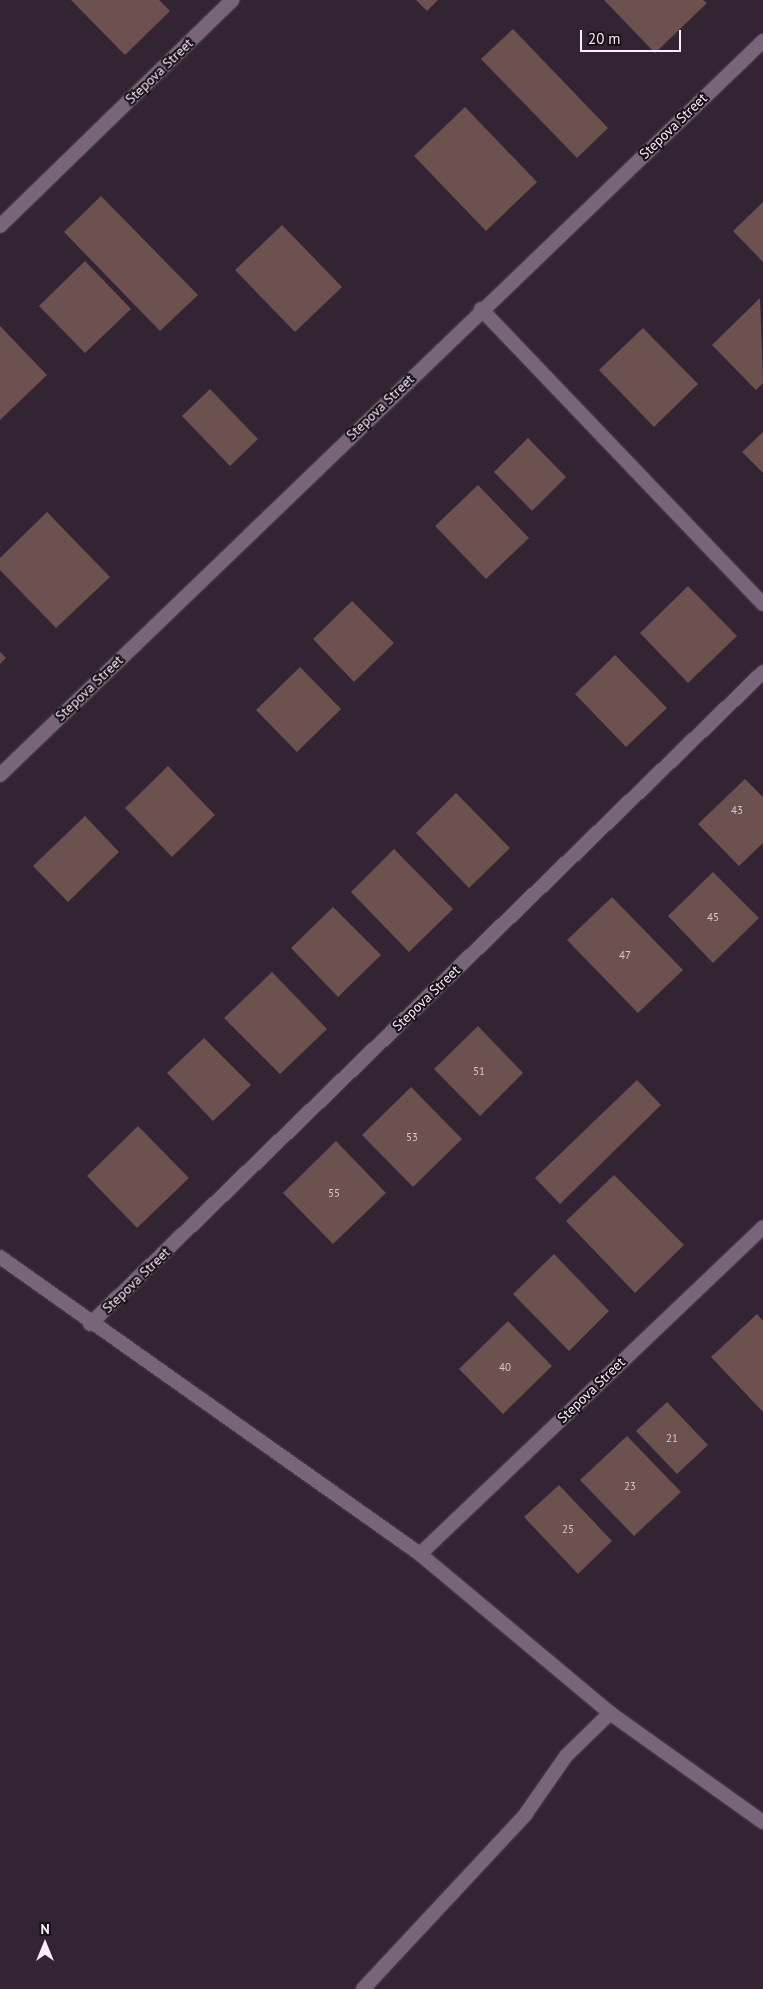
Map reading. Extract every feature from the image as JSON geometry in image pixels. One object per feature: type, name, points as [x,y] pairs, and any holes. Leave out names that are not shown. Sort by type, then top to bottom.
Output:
[{"type":"street","name":"Stepova Street","points":[[0,226],[232,0]]},
{"type":"street","name":"Stepova Street","points":[[0,775],[481,309],[763,41]]},
{"type":"street","points":[[481,309],[763,604]]},
{"type":"street","name":"Stepova Street","points":[[90,1324],[763,672]]},
{"type":"street","name":"Stepova Street","points":[[420,1554],[763,1227]]},
{"type":"street","points":[[0,1258],[90,1324],[420,1554],[610,1713],[763,1822]]},
{"type":"street","points":[[363,1989],[525,1815],[566,1756],[610,1713]]},
{"type":"building","points":[[71,0],[159,0],[170,11],[125,55]]},
{"type":"building","points":[[416,0],[438,0],[427,11]]},
{"type":"building","points":[[604,0],[703,0],[707,3],[655,53]]},
{"type":"building","points":[[513,29],[608,128],[577,158],[481,59]]},
{"type":"building","points":[[465,107],[537,182],[486,231],[414,156]]},
{"type":"building","points":[[101,196],[198,295],[160,331],[64,232]]},
{"type":"building","points":[[763,202],[763,262],[733,231]]},
{"type":"building","points":[[282,225],[342,287],[295,332],[235,270]]},
{"type":"building","points":[[85,261],[131,309],[85,353],[39,306]]},
{"type":"building","points":[[760,298],[763,383],[756,390],[712,345]]},
{"type":"building","points":[[0,326],[47,375],[0,420]]},
{"type":"building","points":[[643,328],[698,384],[654,427],[599,370]]},
{"type":"building","points":[[210,389],[258,439],[230,466],[182,416]]},
{"type":"building","points":[[763,432],[763,473],[742,452]]},
{"type":"building","points":[[528,438],[566,477],[532,511],[494,472]]},
{"type":"building","points":[[478,485],[529,538],[486,579],[435,526]]},
{"type":"building","points":[[47,512],[110,577],[56,628],[0,570],[0,558]]},
{"type":"building","points":[[688,586],[737,636],[688,683],[640,633]]},
{"type":"building","points":[[352,601],[394,643],[354,682],[313,639]]},
{"type":"building","points":[[0,652],[6,658],[0,664]]},
{"type":"building","points":[[615,655],[667,708],[626,747],[575,694]]},
{"type":"building","points":[[300,667],[341,709],[297,752],[256,710]]},
{"type":"building","points":[[168,766],[215,815],[172,857],[125,808]]},
{"type":"building","points":[[745,779],[763,797],[763,843],[739,866],[698,824]]},
{"type":"building","points":[[456,793],[510,848],[469,888],[416,833]]},
{"type":"building","points":[[85,816],[119,852],[68,902],[33,866]]},
{"type":"building","points":[[394,849],[453,909],[409,952],[351,892]]},
{"type":"building","points":[[713,872],[759,918],[713,963],[668,916]]},
{"type":"building","points":[[612,897],[683,970],[638,1013],[567,940]]},
{"type":"building","points":[[333,907],[381,955],[338,997],[291,948]]},
{"type":"building","points":[[272,972],[327,1029],[280,1074],[224,1018]]},
{"type":"building","points":[[478,1026],[523,1073],[480,1116],[434,1069]]},
{"type":"building","points":[[204,1038],[251,1085],[213,1121],[167,1073]]},
{"type":"building","points":[[637,1080],[661,1105],[560,1204],[535,1178]]},
{"type":"building","points":[[411,1087],[462,1139],[413,1187],[362,1135]]},
{"type":"building","points":[[138,1126],[189,1178],[137,1228],[87,1176]]},
{"type":"building","points":[[336,1141],[386,1193],[333,1244],[283,1193]]},
{"type":"building","points":[[614,1175],[684,1245],[635,1293],[566,1221]]},
{"type":"building","points":[[554,1254],[609,1311],[569,1351],[513,1294]]},
{"type":"building","points":[[757,1314],[763,1321],[763,1412],[711,1357]]},
{"type":"building","points":[[508,1321],[552,1366],[503,1414],[459,1369]]},
{"type":"building","points":[[667,1402],[708,1445],[677,1474],[636,1431]]},
{"type":"building","points":[[627,1436],[681,1492],[634,1536],[580,1480]]},
{"type":"building","points":[[559,1485],[612,1541],[578,1574],[524,1517]]}]
